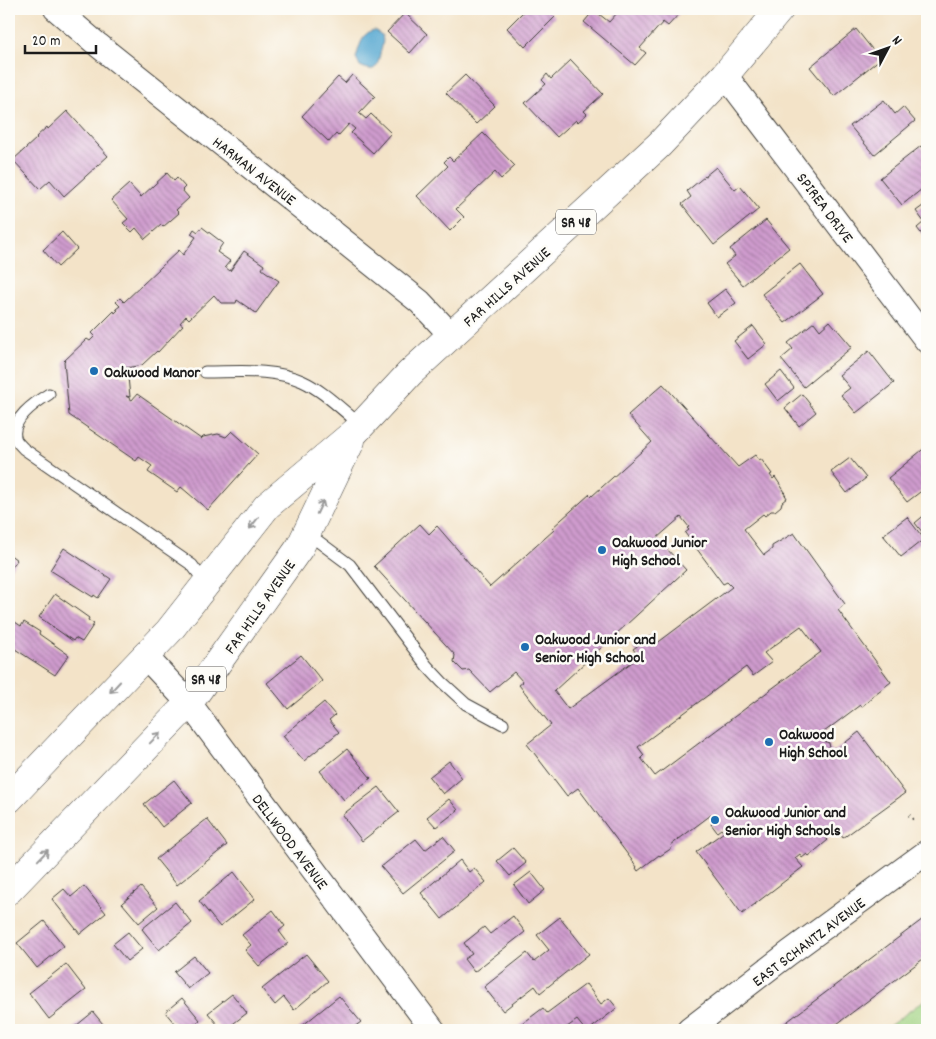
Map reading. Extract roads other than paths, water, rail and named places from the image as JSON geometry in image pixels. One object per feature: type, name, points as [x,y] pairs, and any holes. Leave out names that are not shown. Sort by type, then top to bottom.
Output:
[{"type":"main road","name":"FAR HILLS AVENUE","points":[[9,799],[169,631],[267,506],[358,429],[410,374],[451,335],[589,211],[659,145],[725,74],[780,9]]},
{"type":"main road","name":"FAR HILLS AVENUE","points":[[9,890],[189,703],[300,547],[358,429]]},
{"type":"street","name":"HARMAN AVENUE","points":[[56,9],[98,46],[420,302],[451,335]]},
{"type":"street","name":"SPIREA DRIVE","points":[[725,74],[927,341]]},
{"type":"street","name":"DELLWOOD AVENUE","points":[[145,656],[189,703],[432,1030]]},
{"type":"street","name":"EAST SCHANTZ AVENUE","points":[[689,1030],[789,953],[927,852]]},
{"type":"lane","points":[[205,372],[266,373],[301,380],[318,390],[358,429]]},
{"type":"lane","points":[[49,394],[35,403],[20,418],[15,430],[16,440],[24,449],[192,565],[206,584]]},
{"type":"lane","points":[[307,533],[350,565],[427,666],[442,682],[466,704],[503,724]]},
{"type":"water","points":[[374,30],[382,35],[383,40],[376,66],[369,69],[360,66],[356,58],[364,37]]},
{"type":"place","name":"Oakwood Manor","points":[[94,371]]},
{"type":"place","name":"Oakwood Junior High School","points":[[602,550]]},
{"type":"place","name":"Oakwood Junior and Senior High School","points":[[525,647]]},
{"type":"place","name":"Oakwood High School","points":[[769,742]]},
{"type":"place","name":"Oakwood Junior and Senior High Schools","points":[[715,820]]}]
